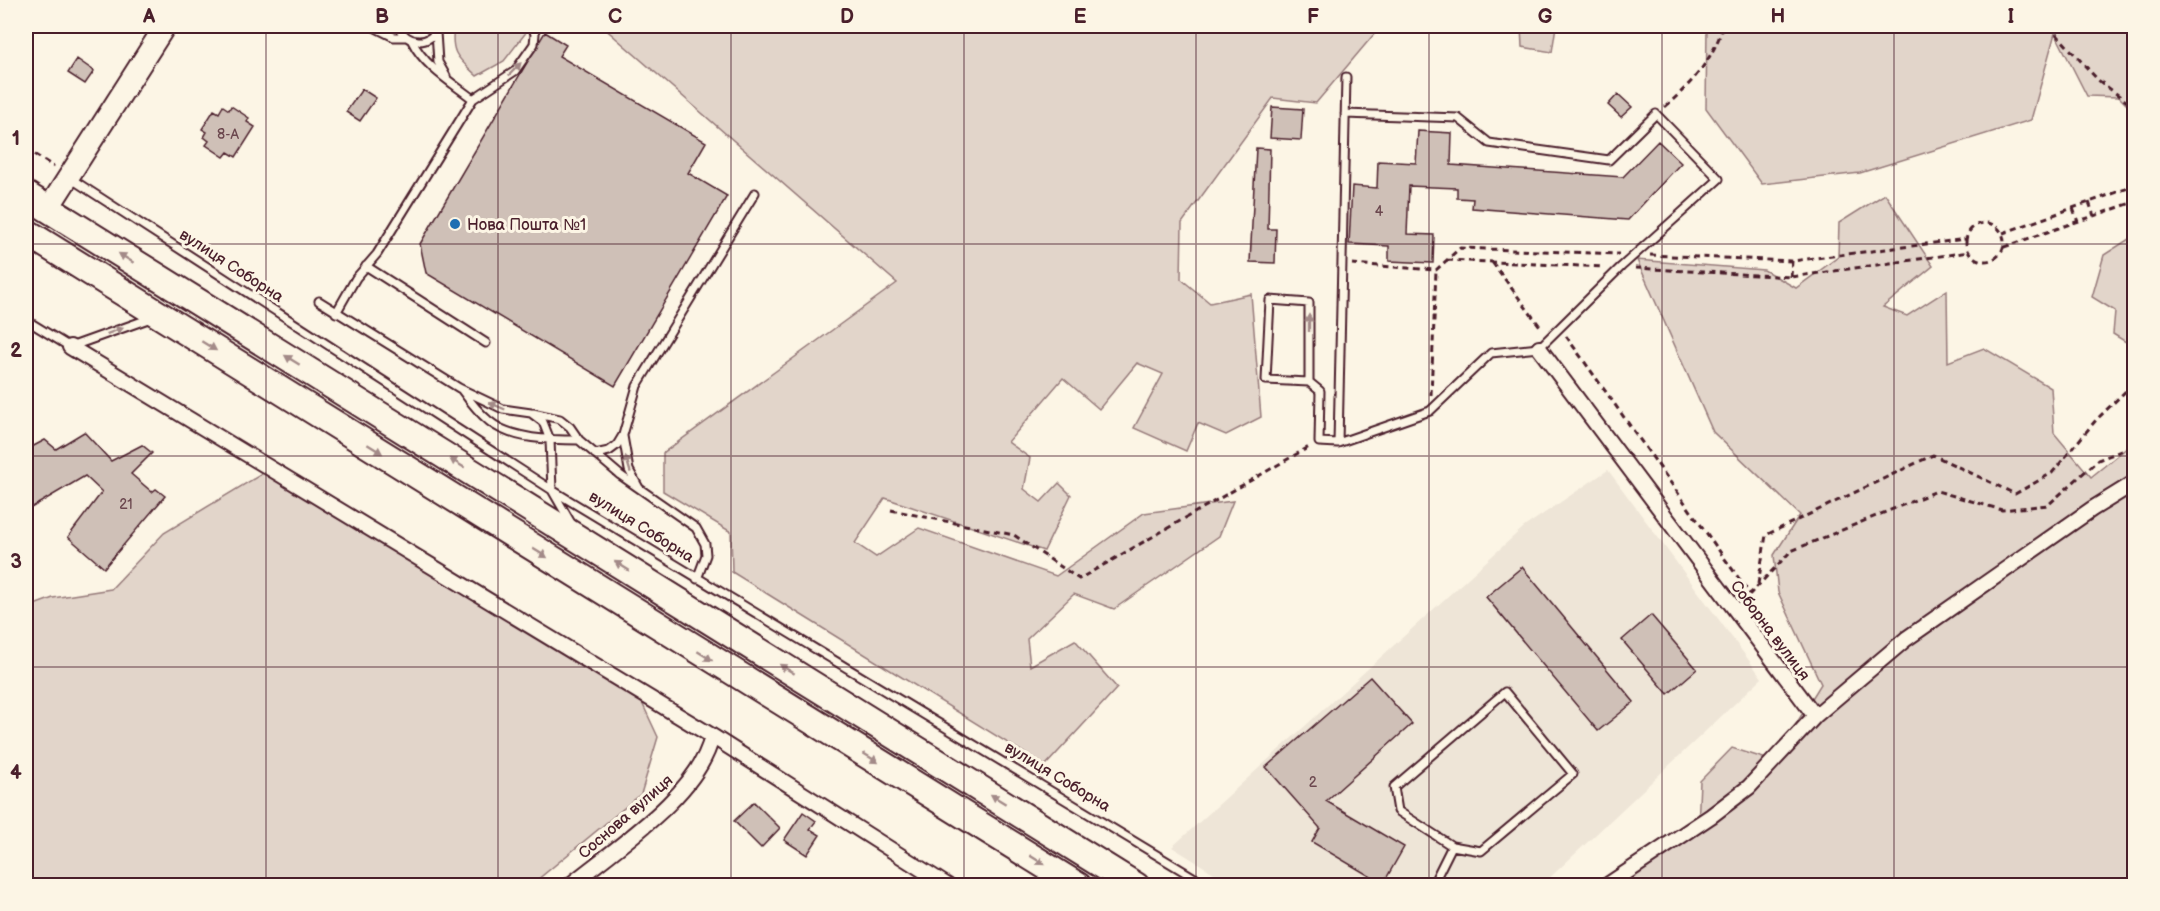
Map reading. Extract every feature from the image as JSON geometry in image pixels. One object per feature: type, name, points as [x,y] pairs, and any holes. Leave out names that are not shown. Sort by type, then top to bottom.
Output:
[{"type":"highway","points":[[26,195],[1136,885]]},
{"type":"highway","points":[[26,232],[1078,885]]},
{"type":"main road","points":[[48,209],[165,26]]},
{"type":"street","name":"Соборна вулиця","points":[[1544,343],[1815,716]]},
{"type":"street","points":[[70,347],[712,736],[948,885]]},
{"type":"street","points":[[1606,885],[1711,816],[1749,787],[1815,716],[1906,639],[2092,509],[2134,483]]},
{"type":"street","name":"Соснова вулиця","points":[[569,885],[672,801],[695,776],[709,752],[712,736]]},
{"type":"lane","points":[[372,26],[394,37],[426,40],[437,28]]},
{"type":"lane","points":[[398,26],[417,51],[473,99]]},
{"type":"lane","points":[[336,313],[356,278],[378,254],[473,99],[515,71],[534,44],[535,34],[532,26]]},
{"type":"lane","points":[[437,28],[438,62],[449,80]]},
{"type":"lane","points":[[1338,443],[1346,77]]},
{"type":"lane","points":[[1309,382],[1309,303],[1270,300],[1266,380],[1309,382],[1320,391],[1319,442],[1338,443],[1430,411],[1491,352],[1544,343],[1621,267],[1719,179],[1656,114],[1609,160],[1489,143],[1458,118],[1345,114]]},
{"type":"lane","name":"вулиця Соборна","points":[[68,177],[264,306],[552,490],[1209,885]]},
{"type":"lane","points":[[595,454],[609,452],[623,435],[638,386],[755,193]]},
{"type":"lane","points":[[366,267],[486,343]]},
{"type":"lane","points":[[319,301],[459,387],[503,409],[561,419],[595,454],[640,490],[696,528],[705,544],[706,555],[697,579]]},
{"type":"lane","points":[[26,320],[70,347],[160,315]]},
{"type":"lane","points":[[459,387],[490,423],[510,432],[550,440],[579,440]]},
{"type":"lane","points":[[531,413],[543,422],[550,440],[552,490],[563,511],[587,544]]},
{"type":"lane","points":[[623,435],[629,470],[640,490]]},
{"type":"lane","points":[[1505,692],[1573,774],[1481,851],[1452,846],[1398,811],[1394,787],[1505,692]]},
{"type":"lane","points":[[1432,885],[1452,846]]},
{"type":"path","points":[[1656,114],[1690,85],[1717,46],[1723,26]]},
{"type":"path","points":[[2049,26],[2098,80],[2134,107]]},
{"type":"path","points":[[26,149],[68,177]]},
{"type":"path","points":[[2003,233],[2134,186]]},
{"type":"path","points":[[2089,202],[2094,216]]},
{"type":"path","points":[[2004,247],[2003,233],[1997,226],[1984,222],[1972,227],[1966,239],[1969,252],[1979,260],[1986,261],[1998,256],[2004,247],[2134,202]]},
{"type":"path","points":[[2073,208],[2078,222]]},
{"type":"path","points":[[1430,411],[1436,270],[1460,248],[1792,261],[1966,239]]},
{"type":"path","points":[[1447,260],[1621,267],[1791,278],[1969,252]]},
{"type":"path","points":[[1492,261],[1544,343]]},
{"type":"path","points":[[1791,278],[1792,261]]},
{"type":"path","points":[[1342,263],[1436,270]]},
{"type":"path","points":[[1560,327],[1750,594],[1791,551],[1937,492],[2002,510],[2048,505],[2098,460],[2134,446]]},
{"type":"path","points":[[1757,585],[1766,535],[1933,455],[2015,494],[2052,472],[2096,420],[2134,383]]},
{"type":"path","points":[[891,510],[1014,535],[1079,579],[1319,442]]},
{"type":"shaded area","points":[[454,26],[531,26],[504,61],[477,76],[457,55],[453,43]]},
{"type":"shaded area","points":[[602,26],[1381,26],[1316,103],[1273,98],[1182,223],[1181,279],[1210,303],[1251,294],[1261,417],[1226,435],[1198,423],[1186,451],[1134,428],[1163,374],[1137,363],[1099,409],[1063,378],[1008,442],[1030,458],[1024,489],[1041,502],[1059,483],[1071,495],[1044,551],[885,498],[855,543],[876,557],[919,528],[1056,576],[1144,513],[1233,501],[1219,536],[1114,609],[1074,594],[1027,639],[1030,666],[1075,640],[1117,688],[1045,766],[732,572],[731,532],[663,491],[663,453],[897,283]]},
{"type":"shaded area","points":[[1521,26],[1556,26],[1552,52],[1522,47]]},
{"type":"shaded area","points":[[1707,26],[2134,26],[2134,112],[2119,97],[2087,96],[2055,33],[2031,120],[1860,173],[1762,184],[1706,108]]},
{"type":"shaded area","points":[[1885,194],[1933,266],[1883,307],[1907,316],[1947,290],[1948,362],[1984,348],[2051,388],[2054,433],[2091,477],[2134,442],[2134,885],[1618,886],[1698,827],[1700,781],[1732,748],[1773,761],[1821,684],[1778,592],[1774,555],[1800,515],[1713,432],[1637,260],[1764,270],[1796,288],[1838,257],[1839,223]]},
{"type":"shaded area","points":[[2132,237],[2134,240],[2134,347],[2113,334],[2115,311],[2092,297],[2104,255]]},
{"type":"shaded area","points":[[1608,470],[1762,678],[1542,885],[1233,885],[1172,847],[1524,527]]},
{"type":"shaded area","points":[[265,472],[637,692],[658,737],[641,794],[531,885],[26,885],[26,608],[53,598],[111,589],[164,533]]},
{"type":"building","points":[[545,32],[566,45],[559,56],[706,142],[688,173],[727,196],[615,386],[426,273],[420,244]]},
{"type":"building","points":[[77,59],[94,71],[85,84],[68,73]]},
{"type":"building","points":[[362,89],[376,98],[360,121],[346,112]]},
{"type":"building","points":[[1618,94],[1632,107],[1621,117],[1608,105]]},
{"type":"building","points":[[223,106],[229,110],[231,106],[249,118],[247,122],[255,127],[236,157],[228,152],[224,157],[206,145],[209,141],[204,137],[207,132],[202,129],[214,110],[219,113]]},
{"type":"building","points":[[1272,107],[1303,109],[1301,140],[1270,138]]},
{"type":"building","points":[[1418,131],[1452,133],[1451,165],[1623,177],[1658,141],[1681,163],[1628,220],[1472,208],[1473,199],[1457,198],[1457,188],[1409,186],[1407,234],[1434,235],[1433,263],[1389,261],[1389,246],[1349,244],[1352,186],[1377,188],[1378,161],[1416,163]]},
{"type":"building","points":[[1256,148],[1270,149],[1268,229],[1276,229],[1275,263],[1250,262]]},
{"type":"building","points":[[84,432],[111,461],[142,445],[152,453],[131,474],[152,492],[156,489],[165,496],[104,568],[68,537],[102,492],[85,476],[26,511],[26,450],[45,440],[56,449]]},
{"type":"building","points":[[1522,567],[1634,702],[1598,731],[1486,597]]},
{"type":"building","points":[[1651,615],[1697,669],[1668,694],[1622,640]]},
{"type":"building","points":[[1370,677],[1412,724],[1326,801],[1404,847],[1383,884],[1312,842],[1320,828],[1266,767]]},
{"type":"building","points":[[754,802],[780,828],[761,848],[734,821]]},
{"type":"building","points":[[803,812],[816,821],[810,829],[820,835],[807,855],[784,840]]},
{"type":"place","name":"Нова Пошта №1","points":[[455,224]]}]
